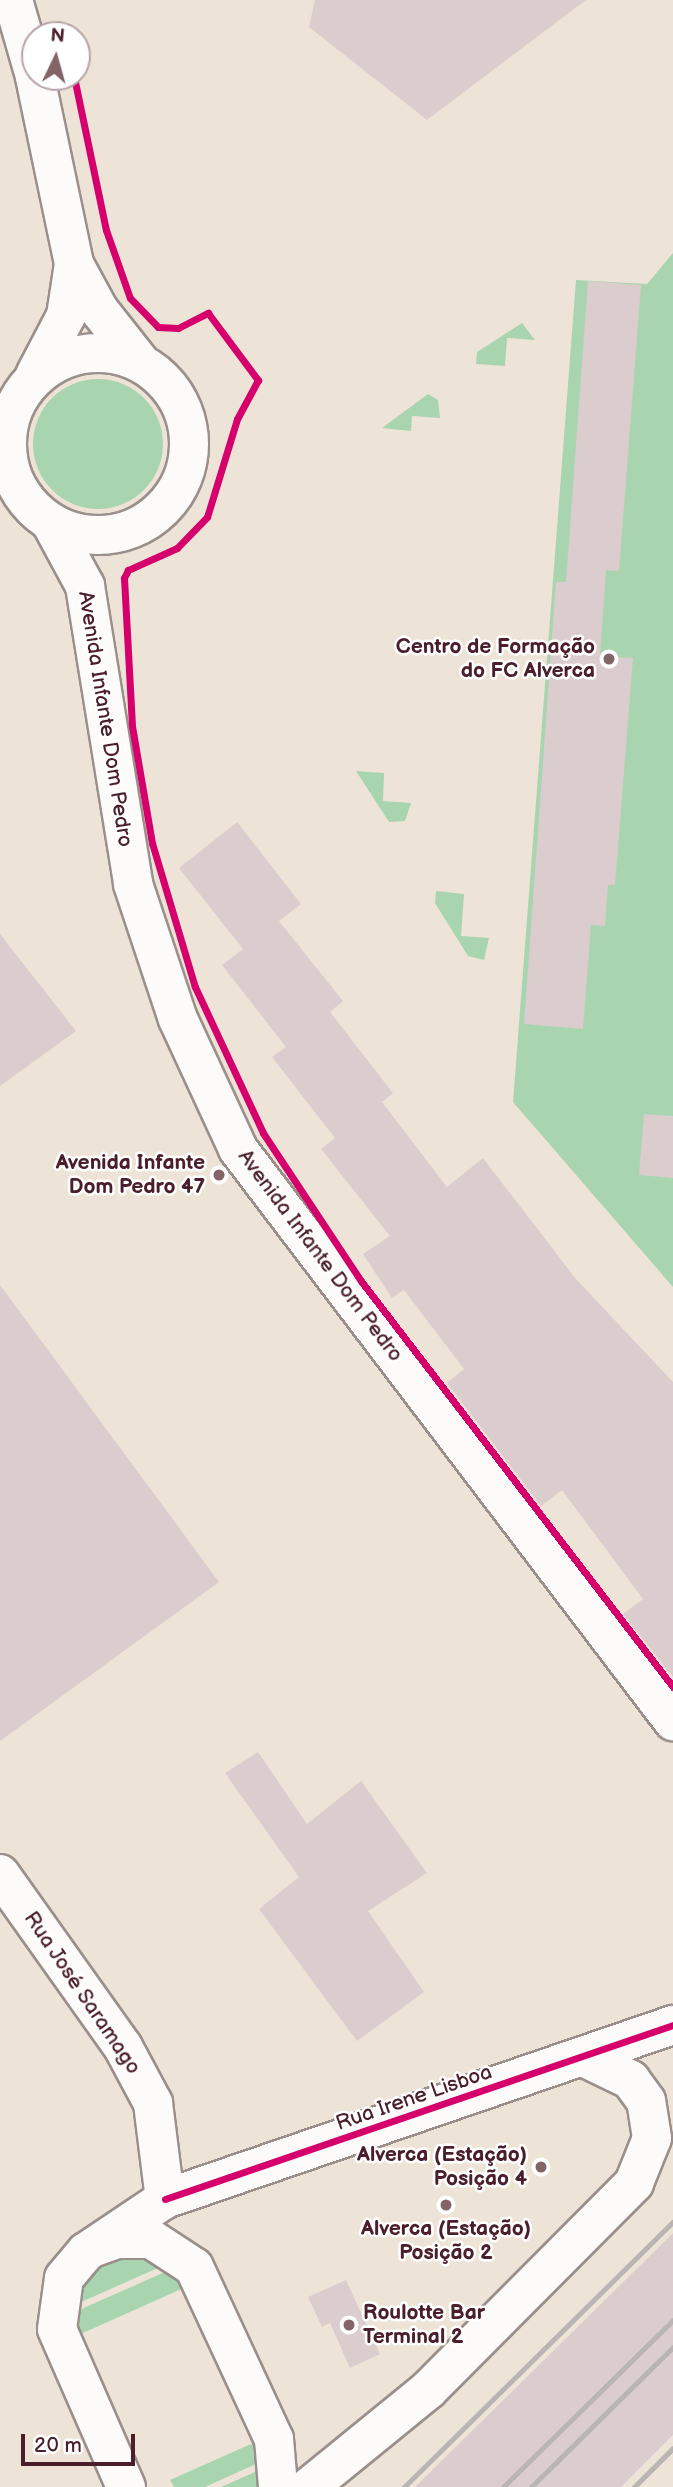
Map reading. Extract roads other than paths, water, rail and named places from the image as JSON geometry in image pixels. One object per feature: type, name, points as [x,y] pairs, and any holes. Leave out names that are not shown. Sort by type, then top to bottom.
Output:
[{"type":"street","points":[[12,0],[21,30]]},
{"type":"street","points":[[38,91],[74,264],[99,310],[140,362],[163,378],[184,414],[190,452],[184,478],[151,519],[128,531],[102,536],[27,508],[6,453],[17,397],[66,316],[74,264]]},
{"type":"street","points":[[17,397],[85,352],[140,362]]},
{"type":"street","name":"Avenida Infante Dom Pedro","points":[[27,508],[85,586],[133,884],[178,1019],[238,1149],[673,1721]]},
{"type":"street","name":"Rua José Saramago","points":[[0,1874],[123,2047],[153,2103],[165,2199],[203,2282]]},
{"type":"street","name":"Rua Irene Lisboa","points":[[126,2487],[57,2329],[64,2278],[86,2252],[165,2199],[585,2059],[673,2025]]},
{"type":"street","points":[[309,2487],[428,2390],[634,2183],[652,2138],[646,2101],[631,2080],[585,2059]]},
{"type":"street","points":[[86,2252],[117,2239],[151,2239],[182,2255],[203,2282],[274,2439],[278,2487]]},
{"type":"railway","points":[[404,2487],[673,2222]]},
{"type":"railway","points":[[503,2487],[673,2320]]},
{"type":"railway","points":[[531,2487],[673,2347]]},
{"type":"railway","points":[[634,2487],[673,2448]]},
{"type":"place","name":"Centro de Formação do FC Alverca","points":[[609,659]]},
{"type":"place","name":"Avenida Infante Dom Pedro 47","points":[[219,1175]]},
{"type":"place","name":"Alverca (Estação) Posição 4","points":[[541,2167]]},
{"type":"place","name":"Alverca (Estação) Posição 2","points":[[446,2205]]},
{"type":"place","name":"Roulotte Bar Terminal 2","points":[[349,2325]]}]
